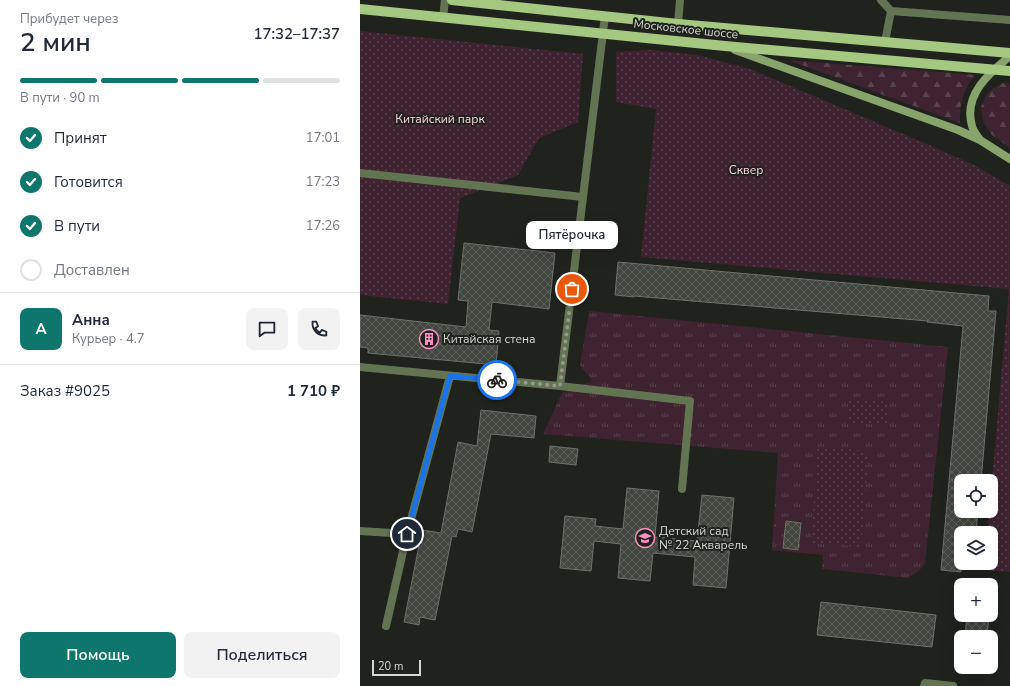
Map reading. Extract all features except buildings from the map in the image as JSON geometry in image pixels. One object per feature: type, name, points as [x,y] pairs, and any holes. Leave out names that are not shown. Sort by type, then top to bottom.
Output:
[{"type":"main road","name":"Московское шоссе","points":[[452,0],[678,24],[1010,54]]},
{"type":"main road","name":"Московское шоссе","points":[[360,9],[725,46],[1010,71]]},
{"type":"main road","points":[[725,46],[958,130],[980,140],[1010,159]]},
{"type":"main road","points":[[980,140],[972,127],[970,116],[972,102],[979,85],[1010,54]]},
{"type":"street","points":[[443,18],[446,0]]},
{"type":"street","points":[[678,24],[680,0]]},
{"type":"street","points":[[882,0],[891,11],[1010,20]]},
{"type":"street","points":[[885,42],[891,11]]},
{"type":"street","points":[[560,386],[605,16]]},
{"type":"street","points":[[360,173],[583,197]]},
{"type":"street","points":[[360,367],[560,386],[690,401],[682,489]]},
{"type":"street","points":[[386,626],[407,534],[450,376]]},
{"type":"street","points":[[360,531],[407,534]]},
{"type":"street","points":[[924,686],[925,683],[953,686]]},
{"type":"green space","name":"Китайский парк","points":[[360,31],[583,54],[578,122],[539,138],[518,175],[460,198],[448,304],[360,295]]},
{"type":"green space","name":"Сквер","points":[[650,50],[697,55],[750,69],[976,166],[1010,186],[1010,572],[984,570],[998,570],[998,526],[988,526],[988,518],[998,518],[998,474],[993,474],[1009,289],[641,257],[656,109],[616,102],[616,52]]},
{"type":"green space","points":[[788,60],[976,75],[968,86],[961,103],[960,123]]},
{"type":"green space","points":[[1003,83],[1010,84],[1010,148],[992,135],[983,122],[981,107],[988,92]]},
{"type":"green space","points":[[589,311],[948,347],[925,563],[919,571],[908,578],[822,569],[823,555],[772,550],[778,453],[543,434],[562,393],[592,381],[580,365]]},
{"type":"green space","points":[[849,400],[888,402],[887,425],[848,423]]},
{"type":"green space","points":[[818,447],[869,451],[861,547],[811,543]]},
{"type":"way so far","points":[[497,380],[560,386],[572,289]]},
{"type":"place","name":"Пятёрочка","points":[[572,289]]},
{"type":"place","name":"Китайская стена","points":[[429,339]]},
{"type":"place","name":"Детский сад № 22 Акварель","points":[[645,538]]},
{"type":"route","points":[[407,534],[450,376],[497,380]]}]
